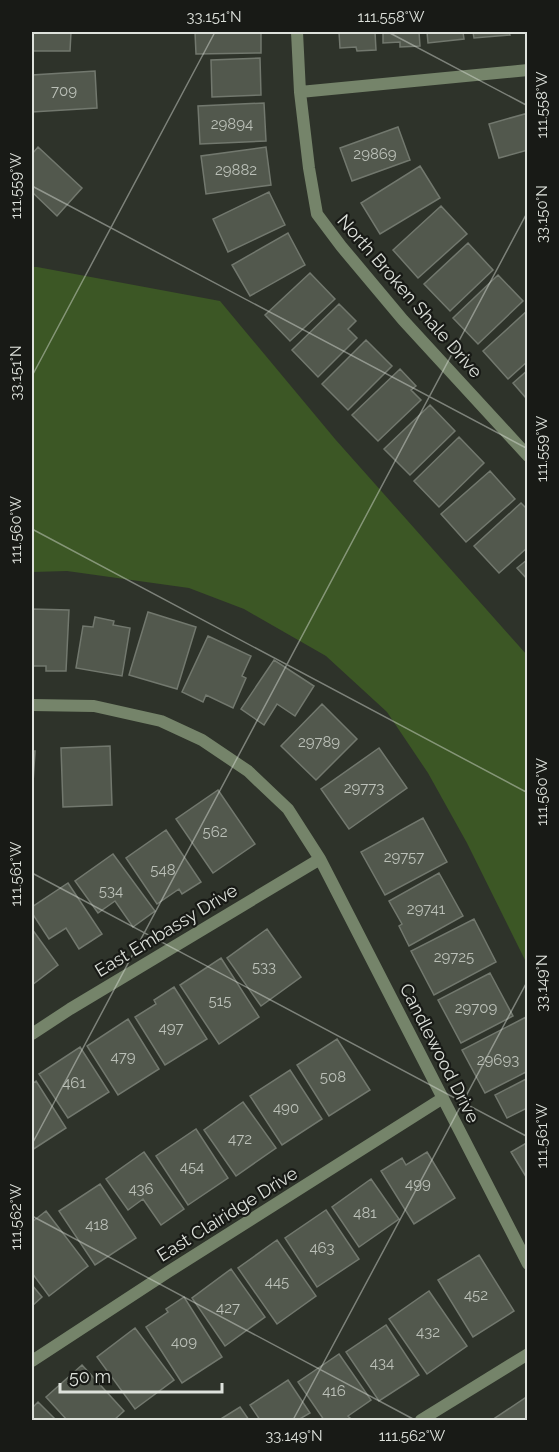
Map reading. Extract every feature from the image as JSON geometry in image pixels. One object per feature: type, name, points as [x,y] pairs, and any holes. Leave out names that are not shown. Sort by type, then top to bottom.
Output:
[{"type":"street","name":"North Broken Shale Drive","points":[[297,32],[300,92],[317,214],[403,320],[528,456]]},
{"type":"street","points":[[300,92],[528,70]]},
{"type":"street","name":"Candlewood Drive","points":[[32,705],[94,706],[161,721],[202,740],[248,771],[288,809],[320,859],[528,1264]]},
{"type":"street","name":"East Embassy Drive","points":[[32,1034],[320,859]]},
{"type":"street","name":"East Clairidge Drive","points":[[32,1361],[443,1098]]},
{"type":"street","points":[[421,1420],[528,1354]]},
{"type":"green space","points":[[32,267],[220,301],[335,439],[527,655],[527,964],[467,843],[428,773],[387,712],[326,656],[244,609],[189,588],[67,571],[32,572]]},
{"type":"building","points":[[32,32],[71,32],[70,51],[32,51]]},
{"type":"building","points":[[195,32],[261,32],[261,53],[196,54]]},
{"type":"building","points":[[339,32],[375,32],[376,50],[357,51],[356,47],[340,48]]},
{"type":"building","points":[[383,32],[419,32],[420,46],[400,47],[400,42],[383,43]]},
{"type":"building","points":[[427,32],[463,32],[464,39],[428,43]]},
{"type":"building","points":[[473,32],[509,32],[510,35],[474,38]]},
{"type":"building","points":[[260,58],[261,95],[212,97],[211,60]]},
{"type":"building","points":[[95,71],[97,108],[32,112],[32,75]]},
{"type":"building","points":[[264,103],[266,141],[200,144],[198,106]]},
{"type":"building","points":[[528,113],[528,150],[499,158],[489,124]]},
{"type":"building","points":[[398,127],[410,160],[352,181],[340,148]]},
{"type":"building","points":[[38,147],[82,188],[57,216],[32,192],[32,154]]},
{"type":"building","points":[[266,147],[271,185],[206,194],[201,156]]},
{"type":"building","points":[[420,166],[440,198],[380,234],[361,203]]},
{"type":"building","points":[[269,192],[285,225],[228,252],[213,219]]},
{"type":"building","points":[[441,206],[467,234],[418,278],[393,250]]},
{"type":"building","points":[[288,233],[305,265],[250,296],[232,265]]},
{"type":"building","points":[[468,243],[493,270],[450,311],[424,284]]},
{"type":"building","points":[[310,273],[335,299],[290,341],[265,315]]},
{"type":"building","points":[[498,275],[523,301],[478,344],[453,318]]},
{"type":"building","points":[[339,304],[356,321],[348,329],[357,338],[318,377],[292,350]]},
{"type":"building","points":[[528,310],[528,361],[508,379],[483,351]]},
{"type":"building","points":[[366,340],[392,366],[348,410],[322,384]]},
{"type":"building","points":[[400,369],[416,386],[411,390],[421,400],[378,441],[352,415]]},
{"type":"building","points":[[528,370],[528,397],[526,398],[513,383]]},
{"type":"building","points":[[430,405],[455,431],[410,475],[384,449]]},
{"type":"building","points":[[459,437],[484,463],[439,507],[414,481]]},
{"type":"building","points":[[490,471],[515,499],[466,542],[441,514]]},
{"type":"building","points":[[521,503],[528,510],[528,547],[499,573],[474,546]]},
{"type":"building","points":[[528,559],[528,580],[517,568]]},
{"type":"building","points":[[32,609],[69,610],[66,671],[46,671],[46,666],[32,666]]},
{"type":"building","points":[[148,612],[196,627],[177,689],[129,675]]},
{"type":"building","points":[[95,617],[114,621],[113,625],[130,628],[122,676],[76,668],[83,626],[93,627]]},
{"type":"building","points":[[208,636],[251,656],[242,676],[246,678],[233,708],[206,695],[203,702],[182,692]]},
{"type":"building","points":[[274,660],[314,686],[295,716],[277,704],[264,725],[241,709]]},
{"type":"building","points":[[322,704],[357,739],[316,780],[281,746]]},
{"type":"building","points":[[110,746],[112,805],[63,807],[61,748]]},
{"type":"building","points":[[379,748],[407,788],[349,829],[321,789]]},
{"type":"building","points":[[32,751],[35,751],[32,799]]},
{"type":"building","points":[[218,790],[255,844],[213,873],[176,819]]},
{"type":"building","points":[[423,818],[447,862],[385,895],[361,852]]},
{"type":"building","points":[[166,830],[201,882],[182,894],[179,889],[157,904],[126,858]]},
{"type":"building","points":[[113,854],[155,911],[133,927],[115,901],[98,913],[75,881]]},
{"type":"building","points":[[439,873],[463,916],[409,946],[399,926],[402,924],[389,901]]},
{"type":"building","points":[[68,883],[102,934],[79,949],[66,928],[49,939],[32,913],[32,907]]},
{"type":"building","points":[[474,919],[496,962],[434,995],[411,951]]},
{"type":"building","points":[[32,929],[58,965],[32,985]]},
{"type":"building","points":[[267,929],[301,977],[261,1006],[227,958]]},
{"type":"building","points":[[221,958],[259,1017],[219,1044],[180,985]]},
{"type":"building","points":[[490,973],[513,1016],[461,1043],[438,1000]]},
{"type":"building","points":[[174,987],[207,1039],[165,1065],[135,1017],[156,1004],[154,1000]]},
{"type":"building","points":[[526,1017],[528,1021],[528,1071],[485,1093],[462,1050]]},
{"type":"building","points":[[128,1019],[159,1069],[118,1095],[87,1046]]},
{"type":"building","points":[[337,1039],[370,1090],[329,1116],[297,1065]]},
{"type":"building","points":[[80,1047],[109,1092],[68,1118],[39,1074]]},
{"type":"building","points":[[290,1070],[322,1119],[282,1145],[250,1096]]},
{"type":"building","points":[[528,1078],[528,1110],[527,1108],[507,1118],[495,1095]]},
{"type":"building","points":[[36,1081],[66,1128],[32,1150],[32,1084]]},
{"type":"building","points":[[243,1102],[276,1148],[236,1176],[204,1130]]},
{"type":"building","points":[[196,1129],[228,1178],[188,1205],[156,1156]]},
{"type":"building","points":[[528,1142],[528,1180],[511,1152]]},
{"type":"building","points":[[144,1152],[184,1209],[161,1225],[143,1199],[128,1210],[106,1179]]},
{"type":"building","points":[[427,1152],[455,1198],[414,1224],[381,1171],[402,1158],[406,1165]]},
{"type":"building","points":[[371,1179],[399,1219],[359,1247],[332,1207]]},
{"type":"building","points":[[100,1184],[136,1238],[95,1265],[59,1211]]},
{"type":"building","points":[[326,1210],[359,1259],[317,1287],[285,1238]]},
{"type":"building","points":[[46,1211],[88,1266],[49,1296],[32,1273],[32,1222]]},
{"type":"building","points":[[277,1240],[316,1296],[277,1324],[238,1268]]},
{"type":"building","points":[[479,1255],[514,1311],[473,1337],[438,1280]]},
{"type":"building","points":[[231,1269],[265,1317],[225,1346],[192,1298]]},
{"type":"building","points":[[32,1285],[42,1297],[32,1306]]},
{"type":"building","points":[[429,1291],[467,1346],[427,1374],[389,1319]]},
{"type":"building","points":[[184,1297],[222,1357],[182,1383],[146,1327],[168,1312],[166,1309]]},
{"type":"building","points":[[386,1325],[419,1375],[379,1401],[346,1352]]},
{"type":"building","points":[[135,1328],[174,1380],[135,1409],[97,1357]]},
{"type":"building","points":[[339,1354],[371,1400],[348,1416],[351,1419],[349,1420],[324,1420],[298,1382]]},
{"type":"building","points":[[82,1365],[124,1411],[114,1420],[67,1420],[46,1397]]},
{"type":"building","points":[[288,1380],[310,1413],[298,1420],[260,1420],[250,1405]]},
{"type":"building","points":[[528,1396],[528,1420],[492,1420]]},
{"type":"building","points":[[38,1402],[56,1420],[32,1420],[32,1408]]},
{"type":"building","points":[[240,1407],[249,1420],[219,1420]]}]
